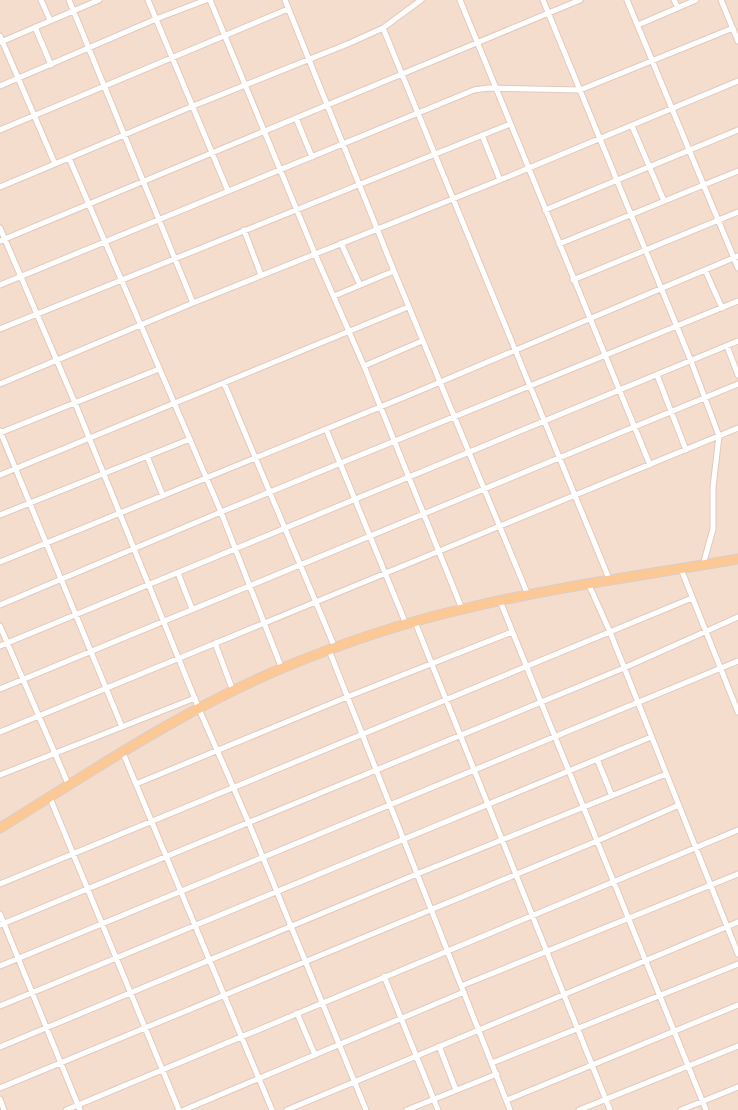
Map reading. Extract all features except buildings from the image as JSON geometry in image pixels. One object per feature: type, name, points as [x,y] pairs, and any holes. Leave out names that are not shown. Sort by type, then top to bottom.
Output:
[{"type":"main road","points":[[0,828],[199,709],[282,668],[332,649],[411,623],[462,609],[528,595],[738,559]]},
{"type":"street","points":[[41,0],[50,20]]},
{"type":"street","points":[[69,0],[193,302]]},
{"type":"street","points":[[55,164],[1,40],[99,0]]},
{"type":"street","points":[[148,0],[228,191]]},
{"type":"street","points":[[0,86],[156,19],[206,0]]},
{"type":"street","points":[[210,0],[315,254],[350,331],[462,609]]},
{"type":"street","points":[[284,0],[376,229],[528,595]]},
{"type":"street","points":[[0,187],[383,28],[421,0]]},
{"type":"street","points":[[460,0],[650,465]]},
{"type":"street","points":[[543,0],[677,326],[719,436],[713,494],[713,529],[703,565]]},
{"type":"street","points":[[627,0],[703,185],[736,257],[738,268]]},
{"type":"street","points":[[674,0],[678,8]]},
{"type":"street","points":[[638,25],[696,0]]},
{"type":"street","points":[[721,0],[738,41]]},
{"type":"street","points":[[2,240],[577,1]]},
{"type":"street","points":[[0,130],[288,9]]},
{"type":"street","points":[[35,27],[51,65]]},
{"type":"street","points":[[383,28],[610,581]]},
{"type":"street","points":[[0,286],[474,90],[580,90],[733,28]]},
{"type":"street","points":[[0,384],[193,302],[528,169],[738,82]]},
{"type":"street","points":[[296,118],[312,157]]},
{"type":"street","points":[[0,329],[174,257],[510,124]]},
{"type":"street","points":[[632,126],[664,201]]},
{"type":"street","points":[[545,210],[738,130]]},
{"type":"street","points":[[482,135],[500,180]]},
{"type":"street","points":[[69,158],[139,326],[207,478],[282,668]]},
{"type":"street","points":[[560,244],[738,172]]},
{"type":"street","points":[[574,280],[738,212]]},
{"type":"street","points":[[0,228],[2,240],[21,277],[57,361],[366,1110]]},
{"type":"street","points":[[244,230],[261,275]]},
{"type":"street","points":[[341,243],[360,285]]},
{"type":"street","points":[[0,562],[381,407],[736,257]]},
{"type":"street","points":[[706,270],[722,308]]},
{"type":"street","points":[[334,296],[394,271]]},
{"type":"street","points":[[0,606],[221,512],[530,388],[738,301]]},
{"type":"street","points":[[0,475],[408,307]]},
{"type":"street","points":[[364,366],[422,341]]},
{"type":"street","points":[[0,646],[544,423],[738,341]]},
{"type":"street","points":[[726,346],[738,375]]},
{"type":"street","points":[[122,727],[90,651],[77,614],[0,432],[159,369]]},
{"type":"street","points":[[657,375],[686,450]]},
{"type":"street","points":[[224,383],[317,602],[347,696],[510,1110]]},
{"type":"street","points":[[0,689],[738,384]]},
{"type":"street","points":[[0,732],[738,428]]},
{"type":"street","points":[[326,429],[385,574],[431,664],[610,1110]]},
{"type":"street","points":[[0,515],[190,439]]},
{"type":"street","points":[[147,456],[163,496]]},
{"type":"street","points":[[681,569],[738,712]]},
{"type":"street","points":[[178,573],[192,609]]},
{"type":"street","points":[[589,585],[652,736],[738,954]]},
{"type":"street","points":[[0,884],[692,598]]},
{"type":"street","points":[[500,601],[706,1110]]},
{"type":"street","points":[[2,924],[624,668],[738,618]]},
{"type":"street","points":[[0,626],[37,716],[69,786]]},
{"type":"street","points":[[136,784],[347,696],[512,632]]},
{"type":"street","points":[[215,643],[234,691]]},
{"type":"street","points":[[0,966],[262,856],[475,771],[738,661]]},
{"type":"street","points":[[0,775],[195,698]]},
{"type":"street","points":[[0,1006],[652,736]]},
{"type":"street","points":[[123,753],[272,1110]]},
{"type":"street","points":[[597,759],[612,796]]},
{"type":"street","points":[[0,1047],[290,926],[666,774]]},
{"type":"street","points":[[50,798],[179,1110]]},
{"type":"street","points":[[0,1088],[516,875],[679,805]]},
{"type":"street","points":[[66,1110],[79,1107],[163,1069],[531,914],[614,882],[738,830]]},
{"type":"street","points":[[462,986],[629,920],[738,874]]},
{"type":"street","points":[[0,914],[2,924],[19,958],[79,1107]]},
{"type":"street","points":[[288,1110],[738,922]]},
{"type":"street","points":[[492,1063],[738,964]]},
{"type":"street","points":[[384,976],[438,1110]]},
{"type":"street","points":[[184,1110],[464,992]]},
{"type":"street","points":[[506,1100],[738,1005]]},
{"type":"street","points":[[297,1013],[315,1055]]},
{"type":"street","points":[[439,1046],[456,1090]]},
{"type":"street","points":[[579,1110],[738,1046]]},
{"type":"street","points":[[407,1110],[497,1074]]},
{"type":"street","points":[[681,1110],[738,1087]]},
{"type":"street","points":[[0,1099],[4,1110]]},
{"type":"shaded area","points":[[0,0],[738,0],[738,1110],[0,1110]]}]
